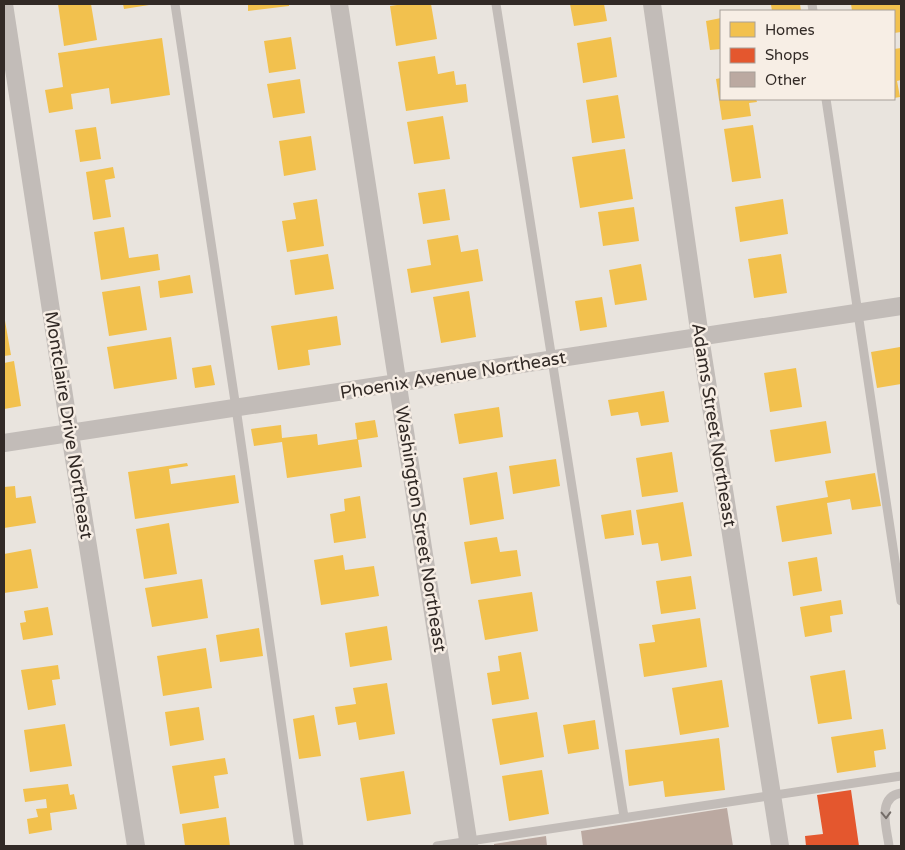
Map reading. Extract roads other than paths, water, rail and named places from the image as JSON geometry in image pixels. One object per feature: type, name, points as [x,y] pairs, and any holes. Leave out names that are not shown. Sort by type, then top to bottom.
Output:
[{"type":"street","name":"Montclaire Drive Northeast","points":[[4,4],[136,846]]},
{"type":"street","name":"Washington Street Northeast","points":[[339,4],[468,844]]},
{"type":"street","name":"Adams Street Northeast","points":[[652,4],[700,337],[780,846]]},
{"type":"street","name":"Phoenix Avenue Northeast","points":[[4,443],[901,306]]},
{"type":"lane","points":[[175,4],[299,846]]},
{"type":"lane","points":[[496,4],[624,817]]},
{"type":"lane","points":[[826,100],[901,601]]},
{"type":"lane","points":[[437,846],[468,844],[624,817],[901,776]]},
{"type":"lane","points":[[889,846],[884,812],[886,803],[895,794],[901,793]]}]
